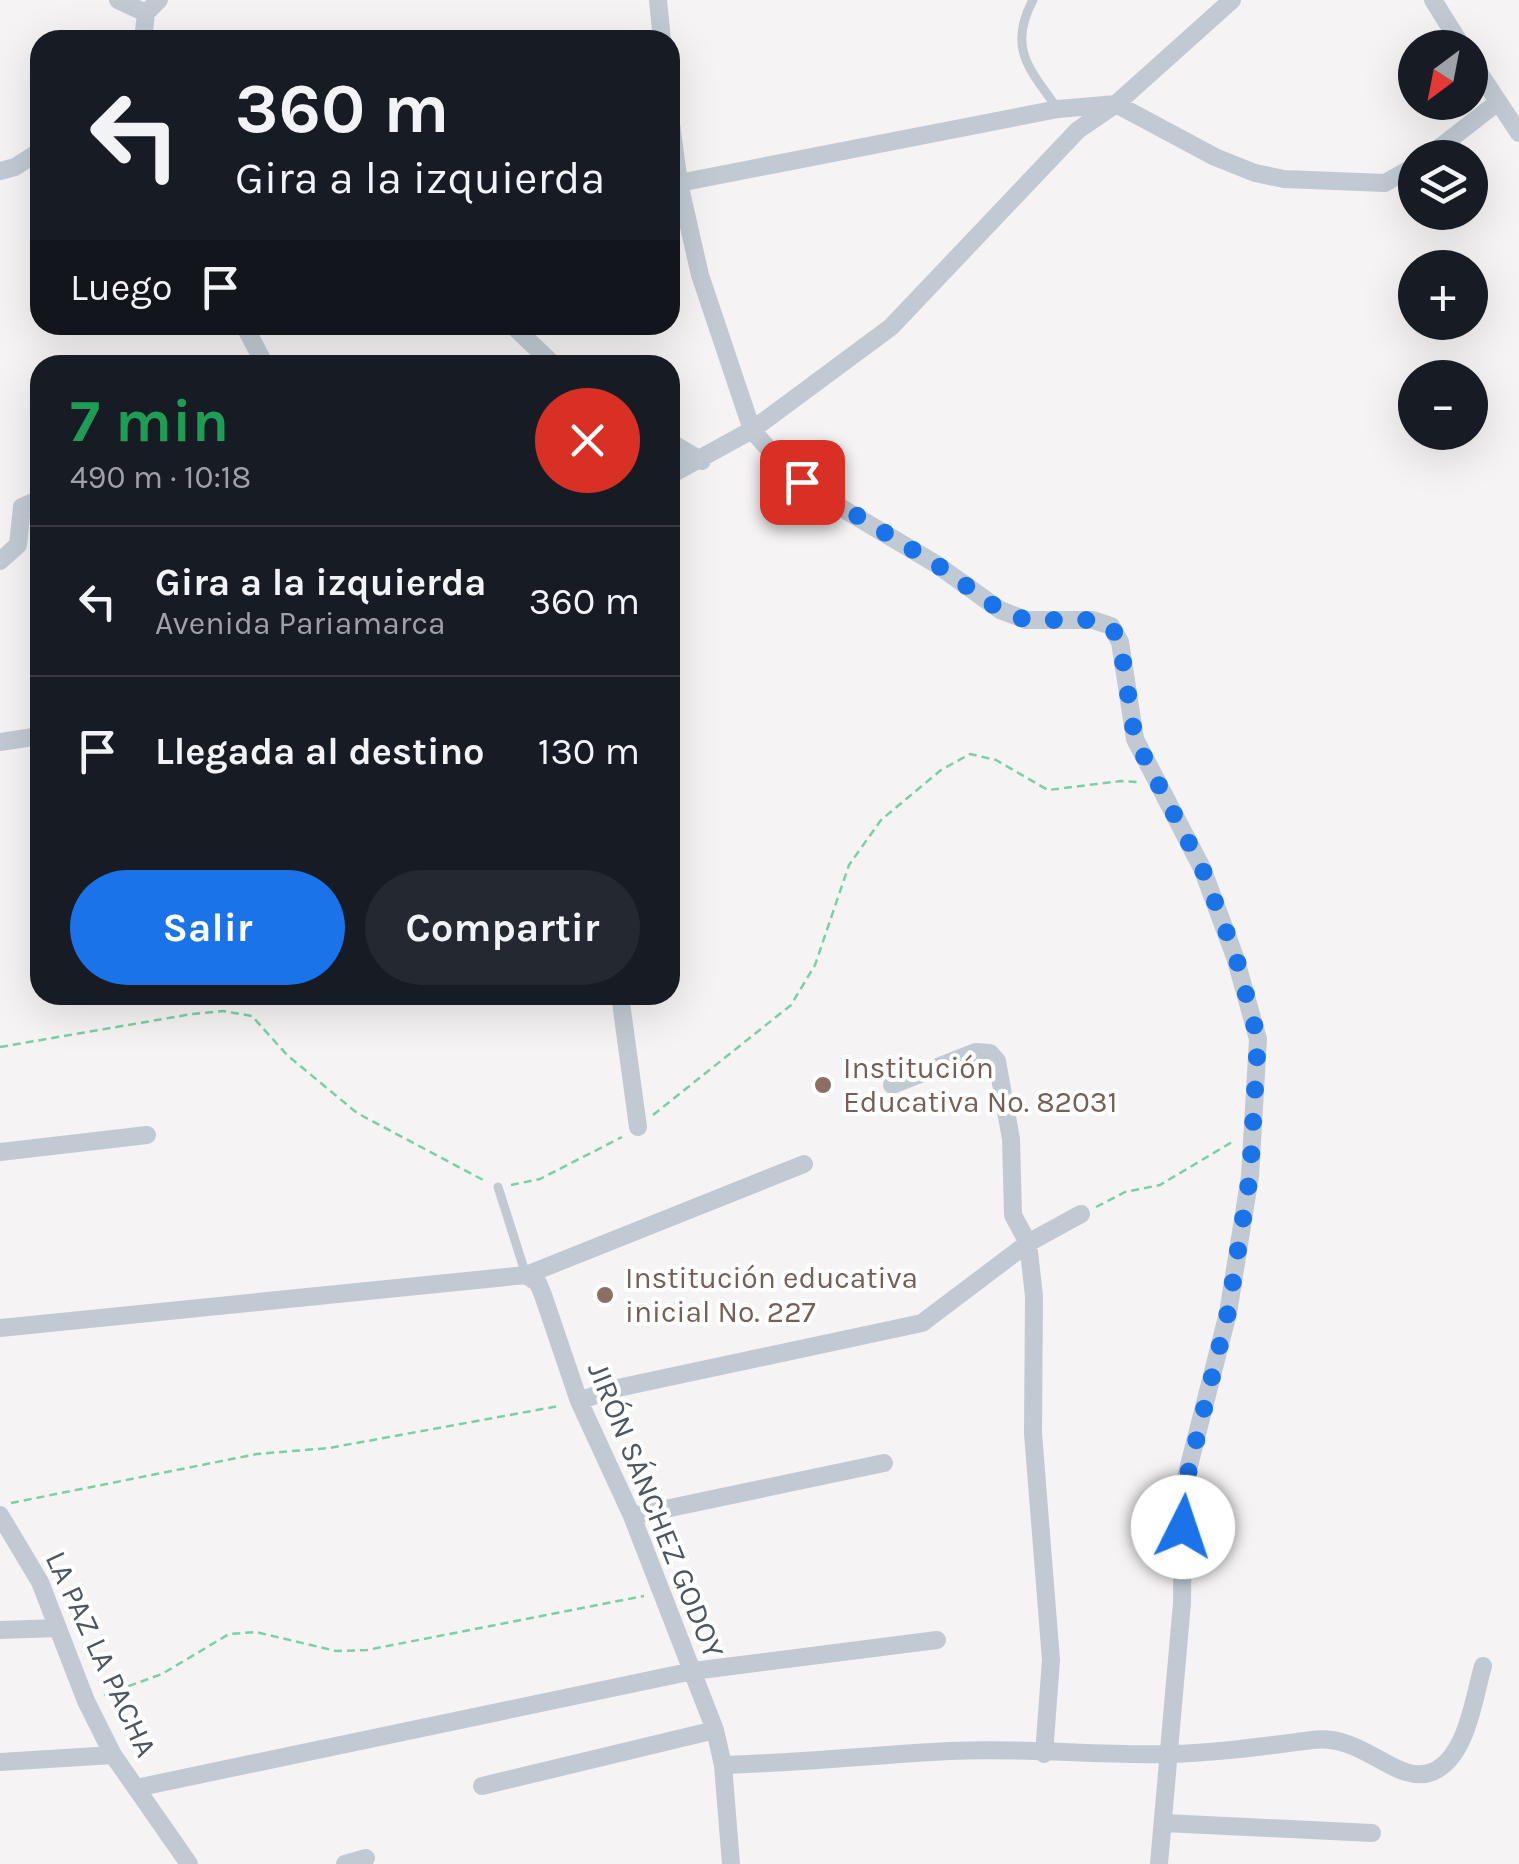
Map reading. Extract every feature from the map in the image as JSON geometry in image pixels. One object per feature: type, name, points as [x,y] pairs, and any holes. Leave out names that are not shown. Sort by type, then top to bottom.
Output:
[{"type":"street","points":[[118,0],[153,7]]},
{"type":"street","points":[[658,0],[661,30]]},
{"type":"street","points":[[680,471],[752,430],[891,327],[1078,130],[1116,104],[1232,0]]},
{"type":"street","points":[[1433,0],[1452,30]]},
{"type":"street","points":[[1488,86],[1519,133]]},
{"type":"street","points":[[1449,140],[1498,102]]},
{"type":"street","points":[[680,182],[1058,109],[1116,104],[1216,157],[1284,180],[1385,182],[1398,175]]},
{"type":"street","points":[[0,171],[30,158]]},
{"type":"street","points":[[680,191],[700,276],[752,430],[786,468],[818,494],[936,564],[1000,610],[1026,620],[1093,620],[1111,626],[1120,642],[1135,739],[1202,868],[1236,957],[1258,1039],[1254,1132],[1228,1312],[1184,1490],[1182,1603],[1165,1824],[1158,1864]]},
{"type":"street","points":[[522,335],[544,355]]},
{"type":"street","points":[[680,448],[702,461]]},
{"type":"street","points":[[0,561],[18,546],[22,508],[30,504]]},
{"type":"street","points":[[0,742],[30,738]]},
{"type":"street","points":[[621,1005],[638,1126]]},
{"type":"street","points":[[892,1085],[976,1052],[990,1053],[996,1061],[1011,1139],[1013,1215],[1028,1243],[1034,1296],[1033,1433],[1051,1660],[1044,1754]]},
{"type":"street","points":[[0,1152],[147,1135]]},
{"type":"street","points":[[0,1328],[526,1275],[804,1164]]},
{"type":"street","points":[[578,1401],[613,1389],[922,1324],[1028,1243],[1081,1214]]},
{"type":"street","name":"JIRÓN SÁNCHEZ GODOY","points":[[526,1275],[538,1283],[578,1401],[632,1516],[715,1730],[731,1864]]},
{"type":"street","points":[[632,1516],[884,1462]]},
{"type":"street","name":"LA PAZ LA PACHA","points":[[0,1515],[40,1582],[86,1702],[113,1756],[189,1864]]},
{"type":"street","points":[[0,1630],[58,1628]]},
{"type":"street","points":[[136,1788],[693,1671],[937,1640]]},
{"type":"street","points":[[722,1766],[950,1751],[1168,1754],[1327,1739],[1356,1745],[1398,1771],[1427,1774],[1448,1760],[1465,1730],[1483,1666]]},
{"type":"street","points":[[482,1786],[715,1730]]},
{"type":"street","points":[[0,1762],[113,1756]]},
{"type":"street","points":[[1165,1824],[1372,1833]]},
{"type":"street","points":[[345,1864],[366,1858]]},
{"type":"lane","points":[[1033,0],[1020,28],[1022,53],[1058,109]]},
{"type":"lane","name":"JIRÓN SÁNCHEZ GODOY","points":[[498,1188],[526,1275]]},
{"type":"path","points":[[1081,1214],[1125,1192],[1160,1185],[1254,1132]]},
{"type":"path","points":[[0,1502],[257,1454],[329,1448],[400,1436],[578,1401]]},
{"type":"path","points":[[86,1702],[162,1674],[229,1634],[256,1632],[336,1651],[367,1650],[660,1593]]},
{"type":"place","name":"Institución Educativa No. 82031","points":[[823,1085]]},
{"type":"place","name":"Institución educativa inicial No. 227","points":[[605,1295]]},
{"type":"route","points":[[802,482],[936,564],[1000,610],[1026,620],[1093,620],[1111,626],[1120,642],[1135,739],[1202,868],[1236,957],[1258,1039],[1250,1176],[1228,1312],[1184,1490],[1183,1527]]}]
